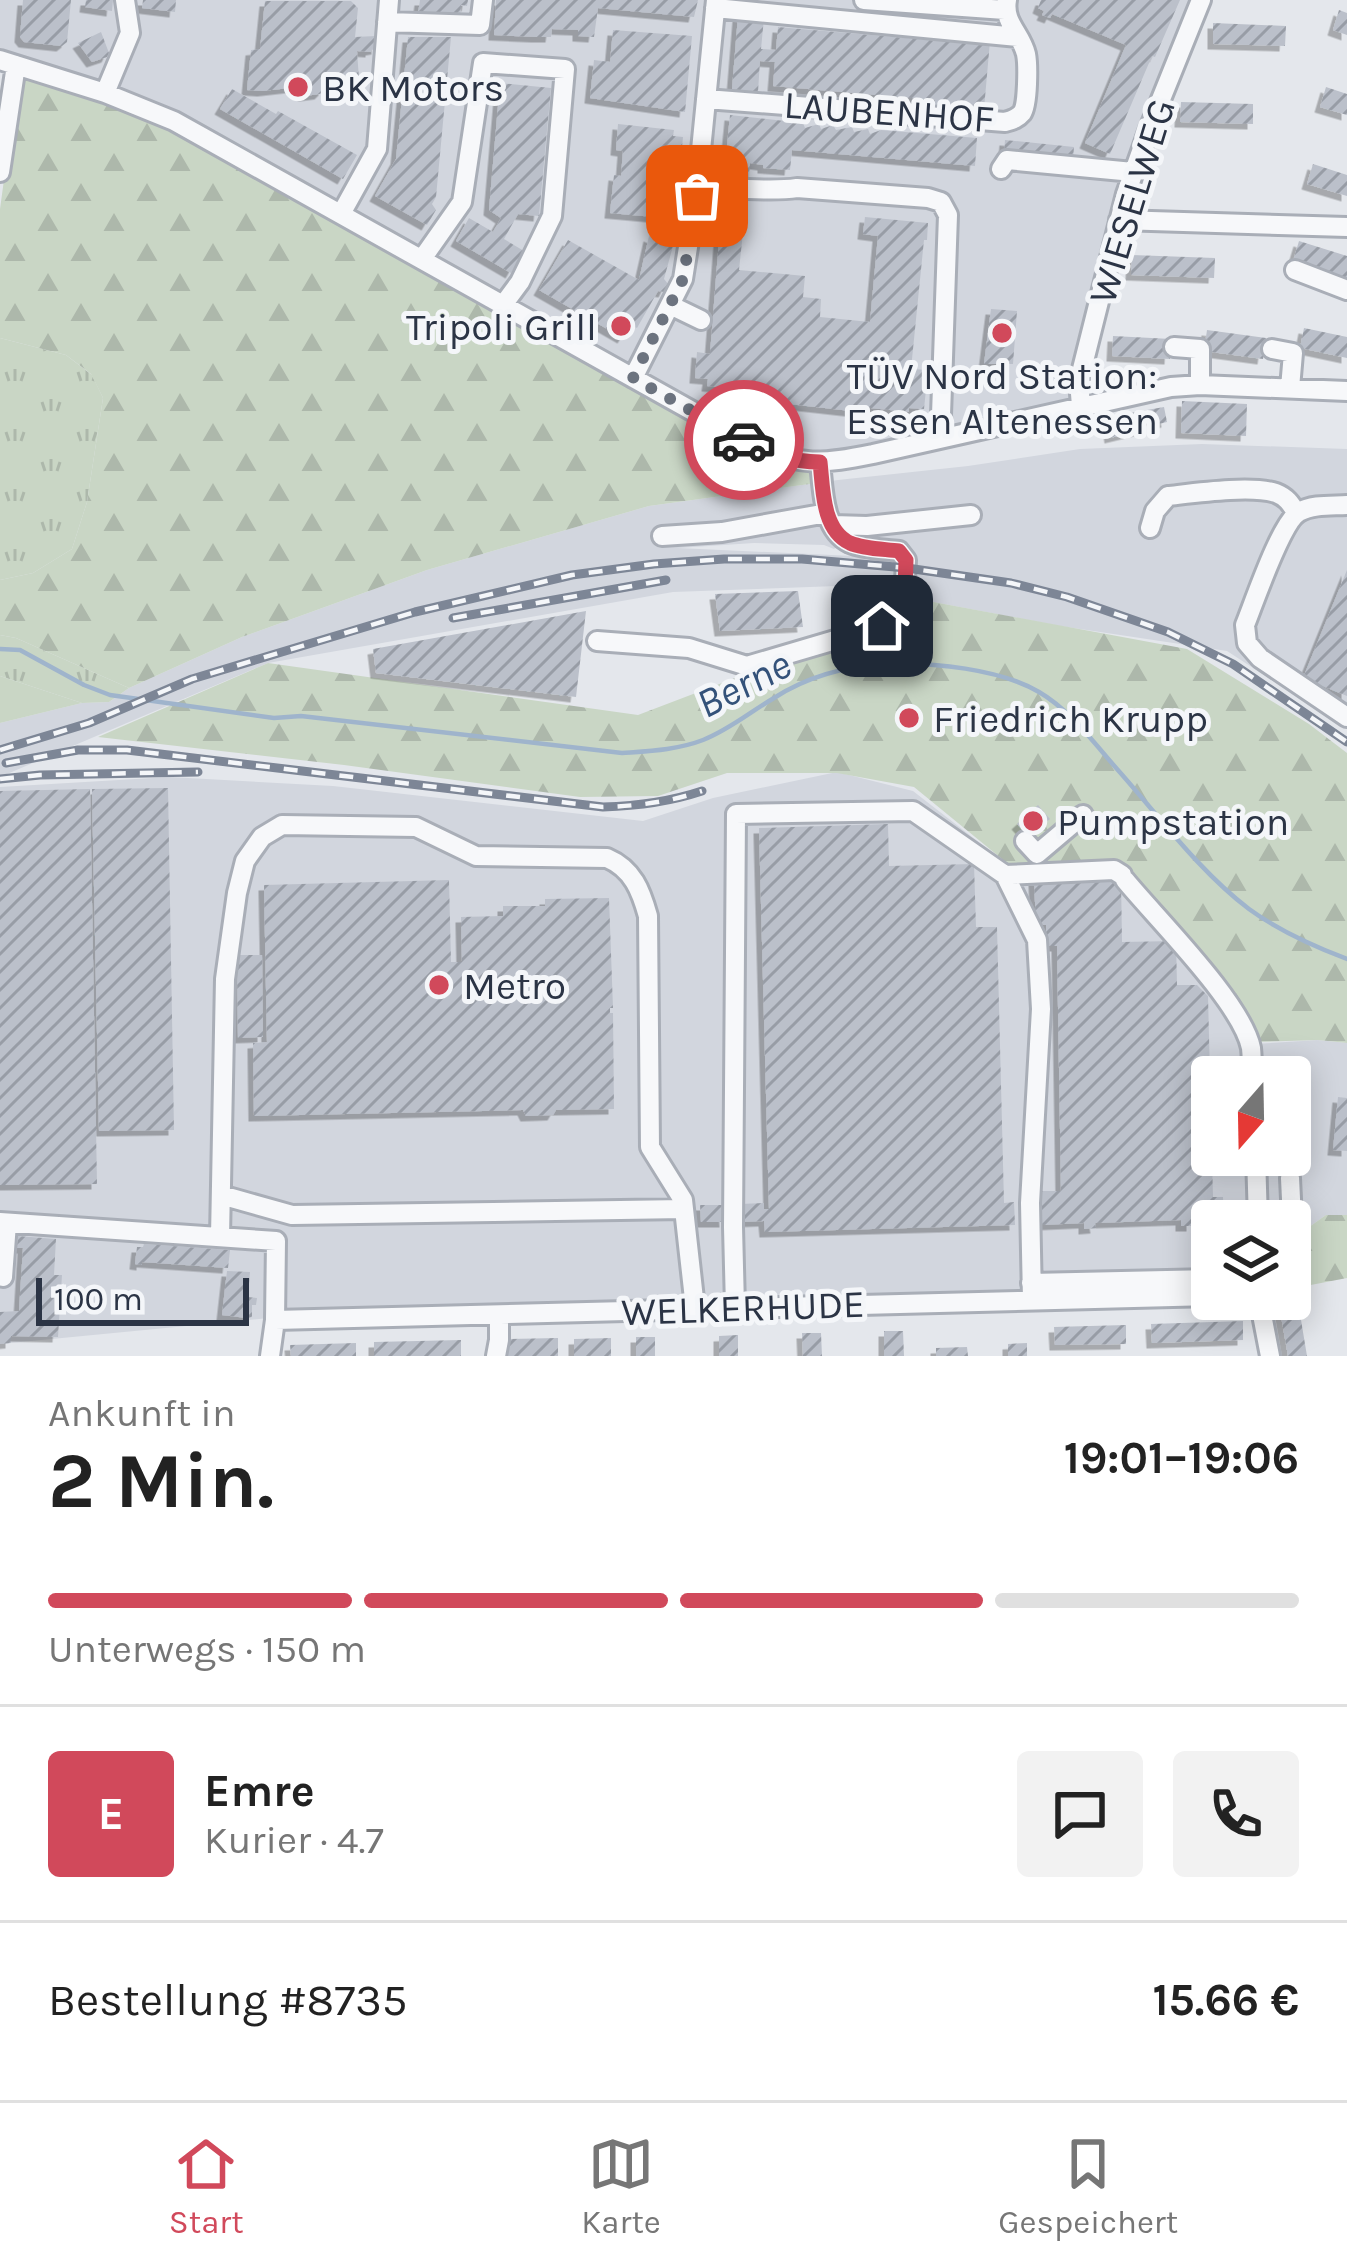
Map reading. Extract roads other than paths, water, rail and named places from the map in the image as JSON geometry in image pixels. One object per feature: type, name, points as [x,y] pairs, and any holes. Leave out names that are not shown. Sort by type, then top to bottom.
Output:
[{"type":"street","points":[[106,93],[130,33],[125,0]]},
{"type":"street","points":[[341,214],[377,149],[389,0]]},
{"type":"street","points":[[387,22],[480,25],[483,0]]},
{"type":"street","points":[[864,0],[1006,5]]},
{"type":"street","name":"WIESELWEG","points":[[1081,406],[1079,381],[1133,172],[1202,0]]},
{"type":"street","points":[[633,378],[683,279],[716,4],[1018,37]]},
{"type":"street","name":"LAUBENHOF","points":[[706,98],[1005,122],[1021,115],[1025,104],[1027,56],[1006,5]]},
{"type":"street","points":[[0,172],[8,62],[106,93],[174,121],[761,449],[800,462],[873,454],[1171,387],[1347,391]]},
{"type":"street","points":[[422,259],[462,202],[484,63],[565,69],[552,216],[520,282],[503,305]]},
{"type":"street","points":[[1000,169],[1007,160],[1133,172]]},
{"type":"street","points":[[697,190],[797,188],[928,198],[946,208],[943,437]]},
{"type":"street","points":[[1119,220],[1347,227]]},
{"type":"street","points":[[1295,270],[1347,290]]},
{"type":"street","points":[[670,305],[701,320]]},
{"type":"street","points":[[1174,347],[1200,349],[1200,385]]},
{"type":"street","points":[[1272,350],[1293,352],[1289,388]]},
{"type":"street","points":[[597,641],[689,648],[747,666],[904,620],[906,560],[899,551],[843,540],[830,519],[820,462]]},
{"type":"street","points":[[1150,528],[1155,511],[1168,496],[1189,493],[1273,492],[1289,500],[1296,513]]},
{"type":"street","points":[[1347,505],[1296,513],[1285,528],[1245,626],[1247,643],[1260,658],[1347,716]]},
{"type":"street","points":[[662,536],[830,519],[867,526],[971,515]]},
{"type":"street","points":[[735,1307],[736,814],[913,811],[1005,875],[1037,940],[1041,1009],[1030,1203],[1031,1291],[1191,1281]]},
{"type":"street","points":[[1025,841],[1036,854],[1083,815]]},
{"type":"street","points":[[220,1237],[225,979],[245,861],[262,837],[282,825],[416,827],[476,856],[607,858],[621,864],[642,893],[648,916],[650,1147],[683,1200],[695,1309]]},
{"type":"street","points":[[1005,875],[1114,870],[1216,987],[1239,1020],[1251,1056]]},
{"type":"street","points":[[1290,1178],[1291,1200]]},
{"type":"street","points":[[221,1195],[292,1215],[684,1209]]},
{"type":"street","points":[[263,1207],[275,1320],[270,1356]]},
{"type":"street","points":[[0,1276],[4,1222],[270,1241]]},
{"type":"street","name":"WELKERHUDE","points":[[275,1320],[695,1309],[1031,1291],[1191,1295]]},
{"type":"street","points":[[496,1356],[499,1315]]},
{"type":"street","points":[[1263,1320],[1270,1356]]},
{"type":"waterway","name":"Berne","points":[[0,649],[20,650],[110,695],[274,718],[301,716],[622,753],[703,740],[787,690],[843,670],[905,664],[986,673],[1023,684],[1061,708],[1197,861],[1249,909],[1347,959]]},
{"type":"railway","points":[[0,750],[89,723],[192,679],[415,612],[572,575],[724,559],[802,559],[907,568],[1011,583],[1067,597],[1168,632],[1233,664],[1347,742]]},
{"type":"railway","points":[[453,618],[666,580]]},
{"type":"railway","points":[[6,763],[78,750],[127,750],[603,807],[653,803],[702,791]]},
{"type":"railway","points":[[0,779],[198,772]]},
{"type":"place","name":"BK Motors","points":[[298,87]]},
{"type":"place","name":"Tripoli Grill","points":[[621,326]]},
{"type":"place","name":"TÜV Nord Station: Essen Altenessen","points":[[1002,333]]},
{"type":"place","name":"Friedrich Krupp","points":[[909,718]]},
{"type":"place","name":"Pumpstation","points":[[1033,821]]},
{"type":"place","name":"Metro","points":[[439,985]]}]
